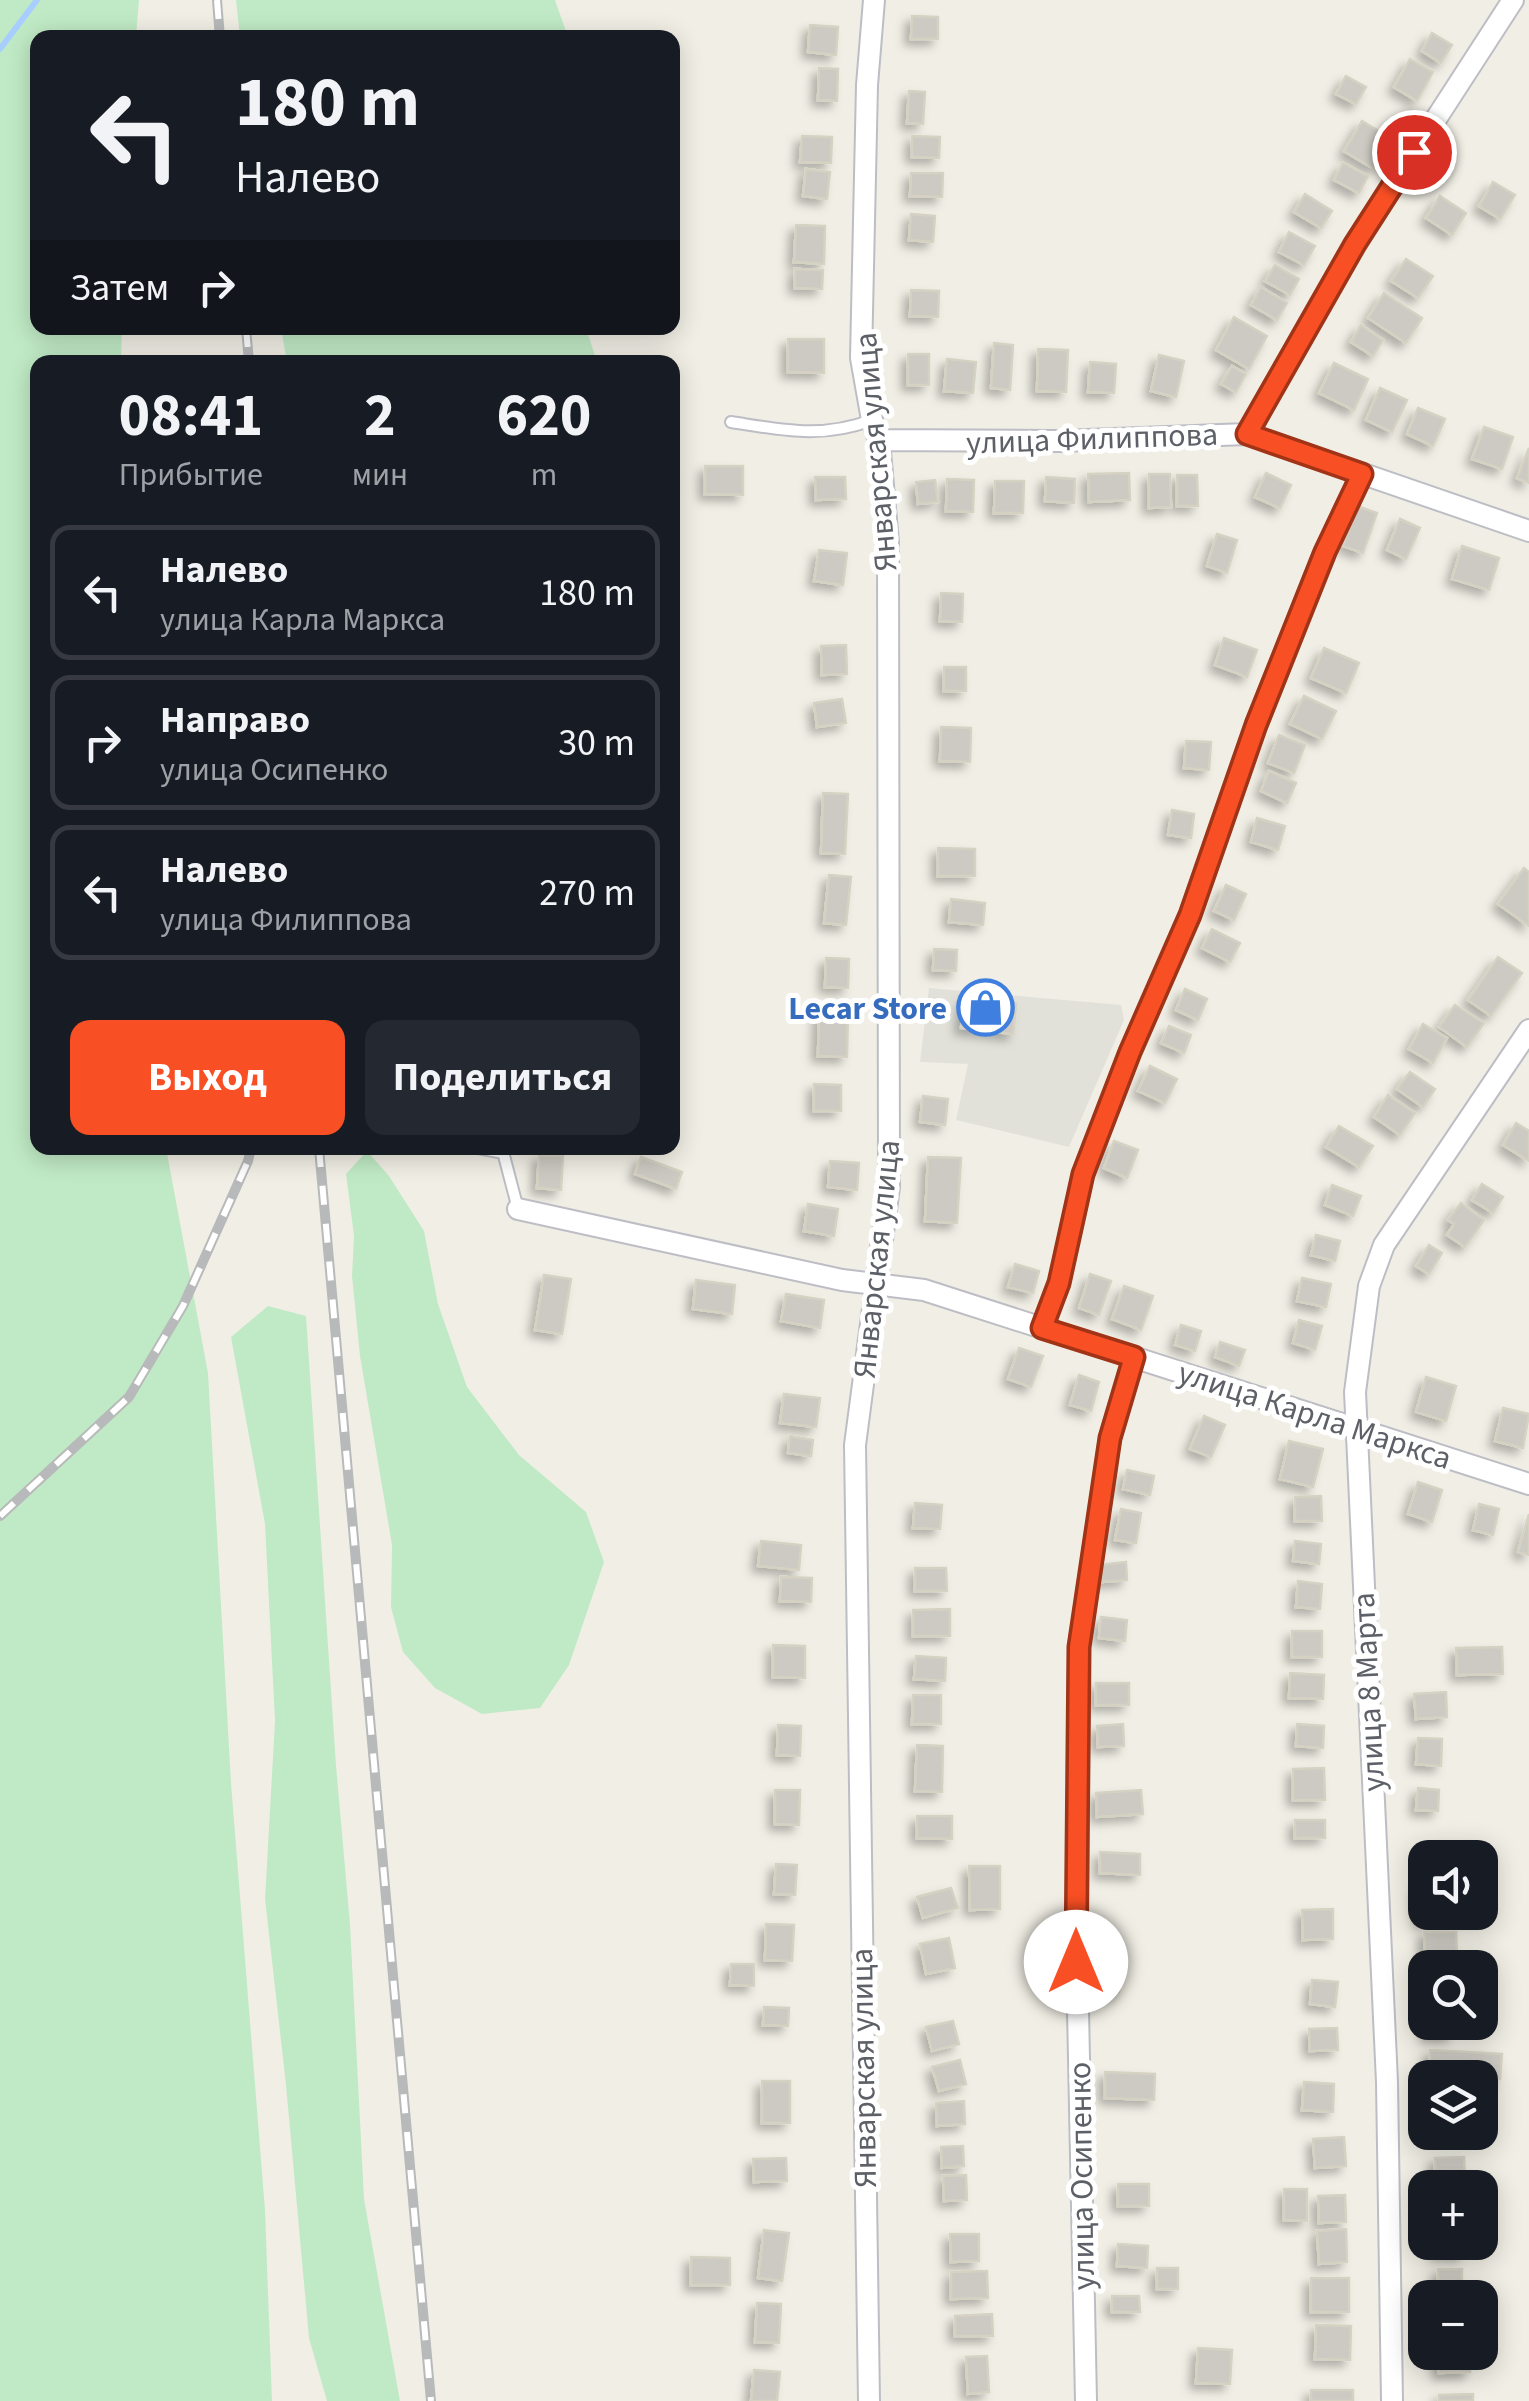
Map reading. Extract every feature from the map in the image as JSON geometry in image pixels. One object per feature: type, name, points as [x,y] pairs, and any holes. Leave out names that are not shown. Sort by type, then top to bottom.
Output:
[{"type":"street","name":"Январская улица","points":[[869,2401],[855,1446],[890,1187],[888,542],[862,358],[867,85],[874,0]]},
{"type":"street","points":[[1247,434],[1355,244],[1513,0]]},
{"type":"street","name":"улица Филиппова","points":[[875,430],[1060,441],[1247,434],[1529,531]]},
{"type":"street","points":[[1042,1328],[1059,1283],[1090,1156],[1190,915],[1256,725],[1325,552],[1362,474]]},
{"type":"street","name":"улица 8 Марта","points":[[1392,2401],[1388,2082],[1355,1392],[1369,1286],[1384,1246],[1529,1030]]},
{"type":"street","name":"улица Карла Маркса","points":[[518,1209],[823,1276],[924,1290],[1529,1484]]},
{"type":"street","name":"улица Осипенко","points":[[1086,2401],[1076,1962],[1079,1647],[1110,1438],[1134,1357]]},
{"type":"lane","points":[[731,422],[803,433],[875,430]]},
{"type":"lane","points":[[503,1155],[518,1209]]},
{"type":"shaded area","points":[[929,988],[1121,1005],[1124,1020],[1069,1147],[956,1120],[968,1064],[920,1062]]},
{"type":"green space","points":[[0,0],[139,0],[137,30],[30,30],[30,335],[122,335],[121,355],[30,355],[30,1155],[167,1155],[208,1373],[231,1783],[265,2210],[272,2401],[0,2401]]},
{"type":"green space","points":[[236,0],[555,0],[566,30],[239,30]]},
{"type":"green space","points":[[282,335],[588,335],[595,355],[286,355]]},
{"type":"green space","points":[[363,1155],[371,1155],[389,1176],[424,1231],[438,1304],[467,1387],[519,1455],[586,1512],[604,1562],[569,1665],[540,1708],[482,1714],[435,1688],[403,1652],[391,1607],[392,1545],[360,1356],[352,1276],[354,1236],[346,1174]]},
{"type":"green space","points":[[268,1306],[306,1316],[350,1924],[364,2199],[400,2401],[327,2401],[309,2338],[265,1899],[275,1721],[265,1524],[231,1337]]},
{"type":"building","points":[[912,16],[938,17],[938,39],[911,39]]},
{"type":"building","points":[[810,25],[838,27],[836,55],[808,52]]},
{"type":"building","points":[[1432,33],[1452,45],[1441,63],[1422,51]]},
{"type":"building","points":[[1410,59],[1433,72],[1417,101],[1394,87]]},
{"type":"building","points":[[819,68],[838,69],[837,101],[818,100]]},
{"type":"building","points":[[1346,76],[1366,87],[1356,104],[1336,94]]},
{"type":"building","points":[[909,91],[925,92],[923,124],[907,123]]},
{"type":"building","points":[[1362,121],[1392,139],[1374,169],[1344,151]]},
{"type":"building","points":[[802,136],[832,137],[831,163],[800,162]]},
{"type":"building","points":[[912,136],[940,137],[939,158],[912,157]]},
{"type":"building","points":[[1343,163],[1368,176],[1359,193],[1334,180]]},
{"type":"building","points":[[806,169],[830,172],[827,199],[803,196]]},
{"type":"building","points":[[911,173],[943,173],[942,197],[910,196]]},
{"type":"building","points":[[1493,182],[1515,195],[1500,219],[1479,206]]},
{"type":"building","points":[[1305,194],[1332,211],[1321,228],[1294,212]]},
{"type":"building","points":[[1440,196],[1466,213],[1452,235],[1426,218]]},
{"type":"building","points":[[911,214],[935,216],[933,242],[909,240]]},
{"type":"building","points":[[796,225],[825,226],[824,264],[794,262]]},
{"type":"building","points":[[1289,232],[1315,246],[1304,265],[1279,252]]},
{"type":"building","points":[[1406,259],[1433,276],[1418,298],[1391,281]]},
{"type":"building","points":[[1275,265],[1299,279],[1290,295],[1265,281]]},
{"type":"building","points":[[795,269],[823,270],[822,289],[795,288]]},
{"type":"building","points":[[1261,287],[1287,303],[1277,320],[1251,305]]},
{"type":"building","points":[[911,290],[939,291],[938,317],[910,316]]},
{"type":"building","points":[[1384,293],[1422,318],[1406,343],[1368,318]]},
{"type":"building","points":[[1234,317],[1267,336],[1249,369],[1216,350]]},
{"type":"building","points":[[1361,325],[1383,340],[1373,356],[1351,342]]},
{"type":"building","points":[[788,339],[824,339],[824,373],[788,372]]},
{"type":"building","points":[[994,343],[1013,345],[1010,390],[991,388]]},
{"type":"building","points":[[1038,349],[1068,350],[1066,392],[1037,391]]},
{"type":"building","points":[[908,354],[929,354],[929,385],[908,385]]},
{"type":"building","points":[[1159,355],[1184,361],[1176,397],[1151,391]]},
{"type":"building","points":[[947,359],[976,362],[973,393],[944,391]]},
{"type":"building","points":[[1090,362],[1116,364],[1114,393],[1088,392]]},
{"type":"building","points":[[1334,363],[1368,379],[1354,410],[1319,393]]},
{"type":"building","points":[[1232,366],[1246,374],[1236,392],[1221,384]]},
{"type":"building","points":[[1380,388],[1407,400],[1392,432],[1366,420]]},
{"type":"building","points":[[1418,408],[1445,419],[1433,446],[1407,434]]},
{"type":"building","points":[[1484,427],[1513,437],[1502,469],[1472,459]]},
{"type":"building","points":[[1529,448],[1529,483],[1517,478]]},
{"type":"building","points":[[705,466],[743,466],[743,495],[705,494]]},
{"type":"building","points":[[1129,473],[1130,500],[1089,502],[1088,474]]},
{"type":"building","points":[[1266,473],[1291,485],[1280,508],[1255,497]]},
{"type":"building","points":[[1149,474],[1170,474],[1171,507],[1149,508]]},
{"type":"building","points":[[1177,475],[1197,475],[1198,506],[1177,506]]},
{"type":"building","points":[[815,477],[845,477],[846,499],[816,500]]},
{"type":"building","points":[[1046,477],[1075,479],[1074,503],[1045,501]]},
{"type":"building","points":[[947,479],[974,480],[973,512],[946,511]]},
{"type":"building","points":[[935,480],[938,502],[918,504],[916,482]]},
{"type":"building","points":[[995,481],[1024,481],[1023,513],[994,513]]},
{"type":"building","points":[[1357,506],[1377,513],[1363,553],[1343,546]]},
{"type":"building","points":[[1400,519],[1420,528],[1406,559],[1387,550]]},
{"type":"building","points":[[1217,534],[1237,540],[1227,573],[1207,566]]},
{"type":"building","points":[[1462,546],[1499,558],[1489,590],[1452,579]]},
{"type":"building","points":[[819,550],[847,553],[843,585],[814,581]]},
{"type":"building","points":[[941,593],[963,594],[962,622],[940,621]]},
{"type":"building","points":[[1224,638],[1257,650],[1247,677],[1215,665]]},
{"type":"building","points":[[846,645],[847,674],[822,675],[821,646]]},
{"type":"building","points":[[1324,648],[1359,663],[1346,693],[1311,678]]},
{"type":"building","points":[[944,667],[966,667],[966,691],[944,691]]},
{"type":"building","points":[[1304,696],[1336,711],[1322,739],[1290,724]]},
{"type":"building","points":[[842,699],[846,723],[817,727],[814,703]]},
{"type":"building","points":[[941,727],[971,728],[970,762],[940,761]]},
{"type":"building","points":[[1279,735],[1305,745],[1294,773],[1268,763]]},
{"type":"building","points":[[1186,741],[1211,742],[1209,770],[1184,768]]},
{"type":"building","points":[[1269,771],[1296,783],[1287,803],[1261,791]]},
{"type":"building","points":[[823,793],[848,794],[845,854],[821,853]]},
{"type":"building","points":[[1172,810],[1194,814],[1191,838],[1168,835]]},
{"type":"building","points":[[1257,818],[1285,826],[1278,850],[1251,842]]},
{"type":"building","points":[[938,848],[975,849],[975,876],[938,876]]},
{"type":"building","points":[[1524,868],[1529,872],[1529,926],[1498,904]]},
{"type":"building","points":[[829,875],[851,877],[846,925],[824,923]]},
{"type":"building","points":[[1226,885],[1246,894],[1234,920],[1214,911]]},
{"type":"building","points":[[951,899],[985,903],[983,925],[949,922]]},
{"type":"building","points":[[1212,929],[1240,943],[1230,962],[1202,948]]},
{"type":"building","points":[[934,949],[957,950],[956,971],[933,970]]},
{"type":"building","points":[[1498,957],[1522,973],[1491,1016],[1468,1000]]},
{"type":"building","points":[[826,958],[849,959],[848,988],[825,987]]},
{"type":"building","points":[[1185,989],[1207,999],[1198,1020],[1176,1010]]},
{"type":"building","points":[[964,998],[1016,1004],[1013,1034],[961,1028]]},
{"type":"building","points":[[1455,1005],[1484,1023],[1467,1047],[1439,1027]]},
{"type":"building","points":[[819,1012],[848,1013],[847,1057],[818,1056]]},
{"type":"building","points":[[1423,1024],[1447,1038],[1433,1063],[1409,1049]]},
{"type":"building","points":[[1169,1026],[1191,1035],[1184,1053],[1161,1043]]},
{"type":"building","points":[[1150,1066],[1177,1079],[1165,1103],[1138,1091]]},
{"type":"building","points":[[1410,1072],[1435,1089],[1423,1107],[1397,1089]]},
{"type":"building","points":[[814,1084],[841,1085],[841,1111],[814,1111]]},
{"type":"building","points":[[1388,1095],[1415,1113],[1400,1135],[1374,1117]]},
{"type":"building","points":[[923,1096],[948,1099],[945,1125],[920,1122]]},
{"type":"building","points":[[1516,1123],[1529,1131],[1529,1161],[1503,1145]]},
{"type":"building","points":[[1339,1126],[1373,1146],[1359,1167],[1326,1147]]},
{"type":"building","points":[[1114,1141],[1138,1150],[1127,1178],[1104,1168]]},
{"type":"building","points":[[539,1155],[563,1156],[561,1190],[537,1188]]},
{"type":"building","points":[[641,1157],[682,1172],[676,1189],[635,1174]]},
{"type":"building","points":[[928,1157],[961,1158],[957,1223],[925,1221]]},
{"type":"building","points":[[830,1161],[859,1163],[857,1190],[828,1187]]},
{"type":"building","points":[[1482,1184],[1503,1197],[1493,1213],[1472,1200]]},
{"type":"building","points":[[1332,1185],[1361,1196],[1353,1216],[1325,1205]]},
{"type":"building","points":[[1461,1203],[1484,1220],[1465,1247],[1447,1235],[1454,1224],[1448,1220]]},
{"type":"building","points":[[808,1204],[838,1209],[834,1236],[804,1231]]},
{"type":"building","points":[[1316,1235],[1340,1241],[1335,1261],[1311,1255]]},
{"type":"building","points":[[1429,1245],[1442,1253],[1429,1274],[1416,1266]]},
{"type":"building","points":[[1015,1264],[1039,1271],[1033,1293],[1008,1287]]},
{"type":"building","points":[[1090,1274],[1111,1281],[1099,1315],[1079,1308]]},
{"type":"building","points":[[544,1275],[571,1279],[562,1334],[535,1330]]},
{"type":"building","points":[[1302,1278],[1331,1284],[1326,1307],[1297,1301]]},
{"type":"building","points":[[696,1280],[735,1285],[732,1314],[693,1309]]},
{"type":"building","points":[[1124,1286],[1153,1296],[1141,1330],[1112,1319]]},
{"type":"building","points":[[786,1294],[824,1300],[820,1328],[781,1321]]},
{"type":"building","points":[[1299,1320],[1322,1326],[1315,1350],[1293,1343]]},
{"type":"building","points":[[1181,1325],[1201,1331],[1195,1351],[1175,1345]]},
{"type":"building","points":[[1220,1342],[1245,1350],[1239,1366],[1215,1357]]},
{"type":"building","points":[[1019,1348],[1043,1356],[1031,1387],[1008,1379]]},
{"type":"building","points":[[1079,1375],[1099,1382],[1091,1411],[1070,1405]]},
{"type":"building","points":[[1426,1377],[1456,1386],[1446,1421],[1416,1412]]},
{"type":"building","points":[[784,1394],[820,1398],[816,1427],[780,1423]]},
{"type":"building","points":[[1503,1408],[1529,1414],[1523,1448],[1495,1441]]},
{"type":"building","points":[[1204,1416],[1225,1425],[1211,1457],[1190,1449]]},
{"type":"building","points":[[790,1436],[813,1440],[811,1456],[788,1453]]},
{"type":"building","points":[[1289,1441],[1323,1449],[1313,1487],[1280,1479]]},
{"type":"building","points":[[1127,1470],[1154,1476],[1150,1495],[1123,1489]]},
{"type":"building","points":[[1418,1482],[1442,1490],[1432,1522],[1408,1514]]},
{"type":"building","points":[[1321,1496],[1322,1521],[1295,1521],[1295,1497]]},
{"type":"building","points":[[915,1503],[942,1505],[940,1529],[913,1528]]},
{"type":"building","points":[[1479,1504],[1499,1509],[1493,1535],[1473,1530]]},
{"type":"building","points":[[1121,1509],[1141,1513],[1136,1543],[1115,1540]]},
{"type":"building","points":[[1529,1514],[1529,1555],[1518,1552]]},
{"type":"building","points":[[761,1541],[801,1545],[799,1570],[758,1566]]},
{"type":"building","points":[[1295,1541],[1321,1544],[1319,1564],[1293,1561]]},
{"type":"building","points":[[1126,1562],[1127,1580],[1102,1582],[1100,1565]]},
{"type":"building","points":[[915,1568],[946,1568],[947,1591],[915,1591]]},
{"type":"building","points":[[781,1577],[812,1578],[811,1602],[780,1601]]},
{"type":"building","points":[[1298,1581],[1322,1584],[1320,1609],[1296,1607]]},
{"type":"building","points":[[950,1609],[950,1636],[913,1636],[913,1610]]},
{"type":"building","points":[[1101,1617],[1127,1620],[1125,1641],[1099,1638]]},
{"type":"building","points":[[1292,1631],[1322,1631],[1322,1657],[1292,1657]]},
{"type":"building","points":[[773,1645],[805,1646],[805,1678],[773,1677]]},
{"type":"building","points":[[1502,1647],[1503,1674],[1457,1675],[1456,1648]]},
{"type":"building","points":[[916,1656],[946,1658],[945,1681],[914,1679]]},
{"type":"building","points":[[1290,1673],[1324,1675],[1323,1699],[1289,1698]]},
{"type":"building","points":[[1096,1683],[1129,1683],[1129,1705],[1096,1705]]},
{"type":"building","points":[[1446,1692],[1447,1717],[1416,1719],[1414,1694]]},
{"type":"building","points":[[913,1695],[941,1695],[941,1724],[912,1724]]},
{"type":"building","points":[[1123,1724],[1124,1746],[1098,1747],[1097,1726]]},
{"type":"building","points":[[1297,1724],[1324,1726],[1323,1748],[1296,1746]]},
{"type":"building","points":[[778,1725],[801,1726],[800,1756],[777,1755]]},
{"type":"building","points":[[1418,1738],[1442,1739],[1441,1766],[1416,1764]]},
{"type":"building","points":[[917,1745],[943,1746],[942,1792],[915,1791]]},
{"type":"building","points":[[1324,1768],[1325,1800],[1293,1800],[1293,1769]]},
{"type":"building","points":[[1418,1788],[1439,1790],[1438,1811],[1416,1810]]},
{"type":"building","points":[[775,1790],[800,1790],[799,1825],[775,1824]]},
{"type":"building","points":[[1141,1790],[1143,1814],[1097,1817],[1096,1793]]},
{"type":"building","points":[[917,1816],[952,1816],[952,1839],[917,1838]]},
{"type":"building","points":[[1295,1820],[1325,1820],[1325,1838],[1295,1838]]},
{"type":"building","points":[[1100,1852],[1140,1854],[1140,1875],[1100,1873]]},
{"type":"building","points":[[776,1864],[797,1865],[795,1895],[774,1894]]},
{"type":"building","points":[[969,1866],[1000,1866],[1000,1909],[970,1910]]},
{"type":"building","points":[[951,1888],[958,1908],[923,1918],[917,1897]]},
{"type":"building","points":[[1333,1909],[1333,1939],[1303,1940],[1302,1910]]},
{"type":"building","points":[[766,1924],[794,1925],[792,1961],[765,1960]]},
{"type":"building","points":[[1424,1932],[1456,1932],[1457,1950],[1425,1950]]},
{"type":"building","points":[[949,1938],[955,1968],[926,1974],[920,1944]]},
{"type":"building","points":[[1097,1953],[1121,1955],[1119,1992],[1095,1991]]},
{"type":"building","points":[[731,1964],[754,1964],[754,1986],[730,1985]]},
{"type":"building","points":[[1312,1980],[1338,1982],[1335,2007],[1310,2004]]},
{"type":"building","points":[[764,2007],[789,2008],[788,2026],[763,2025]]},
{"type":"building","points":[[953,2021],[959,2044],[932,2051],[926,2027]]},
{"type":"building","points":[[1337,2028],[1338,2050],[1310,2051],[1309,2029]]},
{"type":"building","points":[[1430,2050],[1502,2054],[1500,2079],[1498,2060],[1430,2060]]},
{"type":"building","points":[[960,2060],[966,2084],[939,2091],[932,2067]]},
{"type":"building","points":[[1105,2072],[1155,2074],[1154,2100],[1105,2098]]},
{"type":"building","points":[[762,2081],[790,2081],[790,2123],[762,2123]]},
{"type":"building","points":[[1304,2082],[1334,2084],[1333,2112],[1302,2110]]},
{"type":"building","points":[[964,2101],[965,2124],[937,2126],[936,2103]]},
{"type":"building","points":[[1344,2137],[1346,2166],[1315,2168],[1313,2139]]},
{"type":"building","points":[[963,2146],[964,2166],[942,2168],[941,2147]]},
{"type":"building","points":[[1464,2157],[1465,2170],[1435,2170],[1435,2158]]},
{"type":"building","points":[[786,2158],[787,2181],[754,2182],[753,2159]]},
{"type":"building","points":[[966,2175],[967,2200],[944,2201],[943,2176]]},
{"type":"building","points":[[1118,2184],[1149,2184],[1149,2206],[1118,2206]]},
{"type":"building","points":[[1284,2189],[1307,2189],[1307,2221],[1284,2220]]},
{"type":"building","points":[[1345,2195],[1346,2222],[1319,2223],[1318,2196]]},
{"type":"building","points":[[1346,2229],[1347,2262],[1319,2264],[1317,2231]]},
{"type":"building","points":[[764,2230],[789,2233],[782,2281],[758,2278]]},
{"type":"building","points":[[950,2234],[979,2234],[979,2261],[951,2262]]},
{"type":"building","points":[[1118,2244],[1148,2246],[1147,2268],[1117,2266]]},
{"type":"building","points":[[691,2257],[730,2258],[730,2285],[691,2285]]},
{"type":"building","points":[[1157,2268],[1178,2268],[1178,2289],[1157,2289]]},
{"type":"building","points":[[1438,2269],[1462,2269],[1462,2280],[1438,2280]]},
{"type":"building","points":[[987,2271],[988,2298],[951,2299],[951,2272]]},
{"type":"building","points":[[1311,2278],[1349,2278],[1349,2312],[1311,2312]]},
{"type":"building","points":[[1112,2296],[1139,2296],[1140,2312],[1112,2312]]},
{"type":"building","points":[[757,2303],[781,2304],[779,2343],[755,2342]]},
{"type":"building","points":[[992,2314],[993,2336],[955,2336],[955,2316]]},
{"type":"building","points":[[1316,2325],[1351,2326],[1350,2360],[1315,2359]]},
{"type":"building","points":[[1198,2348],[1232,2350],[1230,2384],[1196,2383]]},
{"type":"building","points":[[987,2356],[989,2392],[968,2394],[966,2357]]},
{"type":"building","points":[[754,2370],[780,2372],[777,2401],[751,2401]]},
{"type":"building","points":[[1439,2370],[1470,2370],[1470,2372]]},
{"type":"building","points":[[1311,2390],[1353,2390],[1353,2401],[1311,2401]]},
{"type":"building","points":[[1473,2394],[1473,2401],[1439,2401],[1439,2395]]},
{"type":"waterway","points":[[0,49],[37,0]]},
{"type":"railway","points":[[217,0],[219,30]]},
{"type":"railway","points":[[247,335],[248,355]]},
{"type":"railway","points":[[0,1516],[129,1397],[183,1306],[249,1155]]},
{"type":"railway","points":[[320,1155],[431,2401]]},
{"type":"place","name":"Lecar Store","points":[[986,1008]]},
{"type":"route","points":[[1076,1962],[1079,1647],[1110,1438],[1134,1357],[1042,1328],[1059,1283],[1083,1174],[1130,1052],[1190,915],[1256,725],[1325,552],[1362,474],[1247,434],[1355,244],[1414,152]]}]
